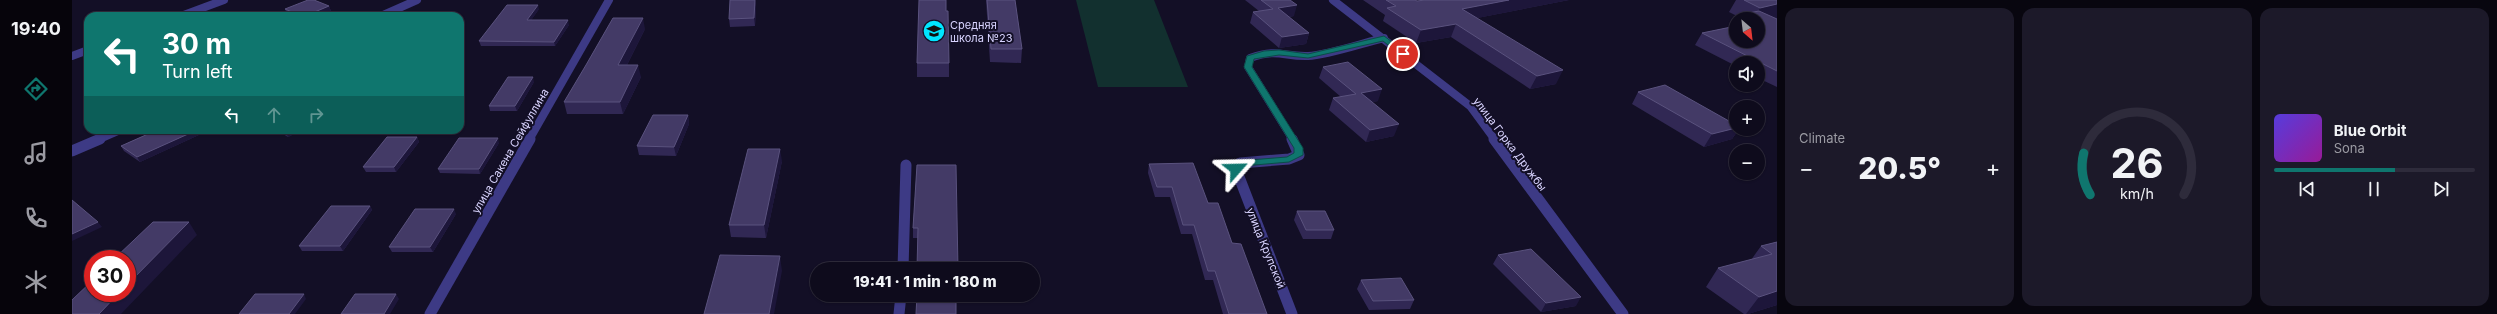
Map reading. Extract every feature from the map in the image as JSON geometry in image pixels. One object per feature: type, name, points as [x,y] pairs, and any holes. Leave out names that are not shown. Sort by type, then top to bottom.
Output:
[{"type":"street","points":[[192,12],[224,0]]},
{"type":"street","points":[[390,12],[417,0]]},
{"type":"street","name":"улица Сакена Сейфуллина","points":[[430,314],[609,0]]},
{"type":"street","name":"улица Горка Дружбы","points":[[1333,0],[1470,106],[1623,314]]},
{"type":"street","name":"улица Крупской","points":[[1292,314],[1240,183],[1236,169],[1240,163],[1289,159],[1299,155],[1298,148],[1248,67],[1250,58],[1279,52],[1308,56],[1384,38]]},
{"type":"street","points":[[72,56],[84,52]]},
{"type":"street","points":[[72,151],[111,134]]},
{"type":"street","points":[[903,262],[906,165]]},
{"type":"street","points":[[899,314],[900,302]]},
{"type":"green space","points":[[1076,0],[1154,0],[1188,87],[1098,87]]},
{"type":"building","points":[[308,0],[314,0],[329,6],[315,12],[292,12],[285,9]]},
{"type":"building","points":[[730,0],[755,0],[754,18],[729,19]]},
{"type":"building","points":[[919,0],[946,0],[946,11],[948,11],[949,63],[917,63]]},
{"type":"building","points":[[987,0],[1015,0],[1022,49],[991,49]]},
{"type":"building","points":[[1261,0],[1290,0],[1297,5],[1278,8],[1309,33],[1282,37],[1253,12],[1273,9]]},
{"type":"building","points":[[1386,0],[1509,0],[1462,9],[1563,70],[1537,76],[1456,24],[1421,30],[1387,8],[1396,6]]},
{"type":"building","points":[[1744,0],[1777,0],[1777,4],[1760,8]]},
{"type":"building","points":[[507,5],[538,5],[527,20],[568,20],[554,42],[479,41]]},
{"type":"building","points":[[1765,14],[1777,19],[1777,71],[1765,65],[1765,56],[1747,56],[1732,48],[1765,48]]},
{"type":"building","points":[[613,18],[643,18],[618,65],[638,65],[620,102],[564,102],[586,65]]},
{"type":"building","points":[[1729,27],[1729,47],[1702,33]]},
{"type":"building","points":[[1348,62],[1382,89],[1361,93],[1399,124],[1370,130],[1333,98],[1356,94],[1323,67]]},
{"type":"building","points":[[508,77],[533,77],[515,106],[489,106]]},
{"type":"building","points":[[1665,85],[1729,121],[1729,130],[1712,134],[1638,92]]},
{"type":"building","points":[[653,115],[688,115],[674,147],[637,146]]},
{"type":"building","points":[[148,134],[188,134],[137,157],[121,146]]},
{"type":"building","points":[[387,137],[417,137],[394,167],[363,167]]},
{"type":"building","points":[[459,138],[498,138],[479,169],[438,169]]},
{"type":"building","points":[[748,149],[780,149],[764,225],[729,225]]},
{"type":"building","points":[[1193,163],[1208,203],[1218,203],[1232,243],[1241,244],[1267,314],[1229,314],[1215,271],[1208,271],[1194,225],[1183,225],[1172,187],[1157,187],[1149,164]]},
{"type":"building","points":[[917,165],[956,165],[958,262],[917,262],[918,228],[913,228]]},
{"type":"building","points":[[72,200],[98,222],[72,234]]},
{"type":"building","points":[[331,206],[370,206],[340,246],[299,246]]},
{"type":"building","points":[[415,209],[454,209],[430,247],[389,247]]},
{"type":"building","points":[[1297,211],[1325,211],[1334,230],[1306,230]]},
{"type":"building","points":[[153,222],[189,222],[136,276],[136,250],[123,250]]},
{"type":"building","points":[[1777,242],[1777,291],[1759,297],[1718,268],[1772,254],[1761,246]]},
{"type":"building","points":[[1531,249],[1581,297],[1546,303],[1498,255]]},
{"type":"building","points":[[720,255],[780,256],[769,314],[704,314]]},
{"type":"building","points":[[1401,278],[1414,300],[1373,301],[1361,280]]},
{"type":"building","points":[[84,289],[84,302],[110,302],[99,314],[72,314],[72,300]]},
{"type":"building","points":[[255,294],[304,294],[289,314],[239,314]]},
{"type":"building","points":[[355,294],[396,294],[384,314],[341,314]]},
{"type":"building","points":[[917,302],[956,302],[956,314],[916,314]]},
{"type":"place","name":"Средняя школа №23","points":[[934,31]]},
{"type":"route","points":[[1236,169],[1240,163],[1289,159],[1299,155],[1298,148],[1248,67],[1250,58],[1279,52],[1294,56],[1308,56],[1384,38],[1403,54]]}]
